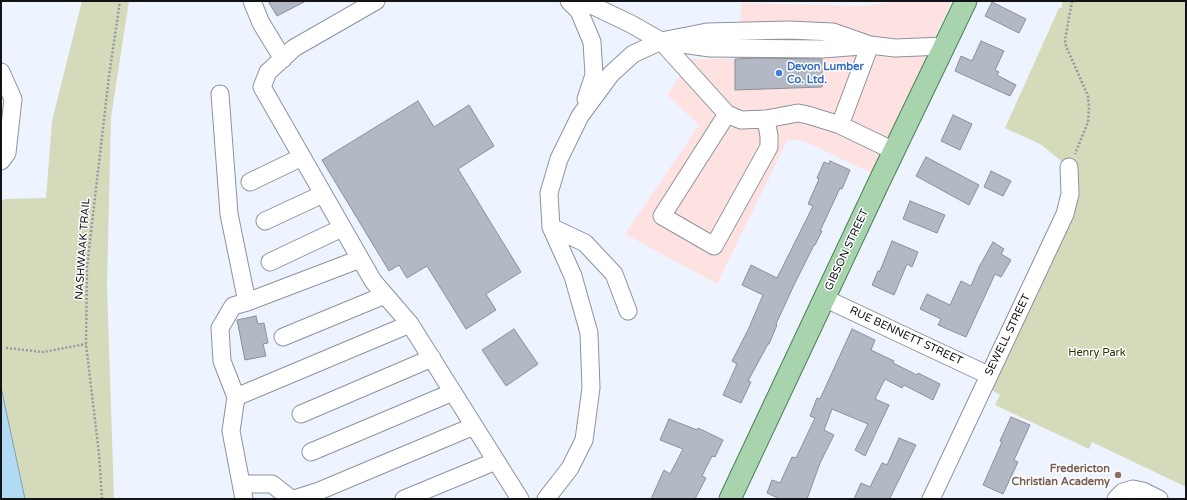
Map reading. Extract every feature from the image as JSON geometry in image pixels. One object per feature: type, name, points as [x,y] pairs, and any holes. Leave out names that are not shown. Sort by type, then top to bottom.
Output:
[{"type":"main road","name":"GIBSON STREET","points":[[730,499],[966,1]]},
{"type":"street","points":[[252,1],[261,23],[283,59]]},
{"type":"street","points":[[376,1],[294,48],[268,72],[262,88],[373,281],[410,324],[496,461],[515,498]]},
{"type":"street","points":[[546,499],[570,468],[584,440],[591,388],[590,333],[573,276],[551,227],[549,193],[558,159],[580,116],[594,75],[592,42],[579,11],[569,1]]},
{"type":"street","points":[[582,1],[631,24],[661,41],[727,114],[740,120],[766,119],[798,113],[808,115],[840,126],[894,152]]},
{"type":"street","points":[[580,116],[611,74],[633,54],[661,41],[707,32],[789,30],[832,32],[870,45],[895,48],[944,46]]},
{"type":"street","points":[[840,126],[870,45]]},
{"type":"street","points":[[1,72],[13,99],[7,153],[1,161]]},
{"type":"street","points":[[220,94],[229,214],[247,302]]},
{"type":"street","points":[[727,114],[662,216],[714,246],[769,146],[766,119]]},
{"type":"street","points":[[250,182],[302,157]]},
{"type":"street","name":"SEWELL STREET","points":[[931,499],[1065,214],[1070,194],[1069,167]]},
{"type":"street","points":[[265,221],[323,194]]},
{"type":"street","points":[[551,227],[585,243],[614,274],[628,311]]},
{"type":"street","points":[[270,262],[342,228]]},
{"type":"street","points":[[360,259],[233,306],[220,328],[222,361],[236,396],[231,431],[243,492],[272,484],[292,499],[319,491],[474,426]]},
{"type":"street","points":[[283,337],[385,295]]},
{"type":"street","name":"RUE BENNETT STREET","points":[[824,298],[988,375]]},
{"type":"street","points":[[236,396],[410,324]]},
{"type":"street","points":[[301,414],[432,358]]},
{"type":"street","points":[[311,452],[453,392]]},
{"type":"street","points":[[404,499],[496,461]]},
{"type":"street","points":[[1116,499],[1123,492],[1133,489],[1143,491],[1159,499]]},
{"type":"path","name":"NASHWAAK TRAIL","points":[[102,499],[99,454],[86,344],[87,267],[108,84],[120,1]]},
{"type":"path","points":[[1069,167],[1088,122],[1089,108],[1088,96],[1066,46],[1065,40],[1072,1]]},
{"type":"path","points":[[6,348],[43,352],[86,344]]},
{"type":"shaded area","points":[[897,1],[951,2],[873,174],[804,141],[788,139],[717,284],[625,234],[699,125],[667,95],[690,59],[739,59],[741,3],[865,6]]},
{"type":"green space","points":[[82,1],[129,1],[111,117],[107,285],[114,499],[25,499],[1,387],[1,201],[5,199],[46,198],[52,121]]},
{"type":"green space","name":"Henry Park","points":[[1062,1],[1186,1],[1186,487],[1092,442],[1089,449],[995,405],[1000,395],[991,389],[1065,214],[1069,167],[1040,144],[1005,128],[1059,8],[1062,8]]},
{"type":"water","points":[[1,387],[25,499],[1,499]]},
{"type":"building","points":[[268,1],[306,1],[277,16]]},
{"type":"building","points":[[992,2],[1026,19],[1019,33],[985,16]]},
{"type":"building","points":[[981,41],[1004,51],[995,70],[999,72],[997,75],[1016,85],[1010,96],[955,71],[961,56],[972,61]]},
{"type":"building","name":"Devon Lumber Co. Ltd.","points":[[735,59],[822,59],[822,87],[735,90]]},
{"type":"building","points":[[418,101],[434,127],[469,105],[494,146],[458,169],[521,272],[486,294],[496,310],[466,329],[427,266],[407,278],[399,265],[389,271],[322,160]]},
{"type":"building","points":[[953,115],[972,124],[960,150],[941,141]]},
{"type":"building","points":[[926,157],[979,185],[969,205],[916,176]]},
{"type":"building","points":[[830,161],[850,170],[842,189],[840,188],[820,231],[822,231],[794,285],[776,324],[777,325],[769,344],[748,381],[751,382],[741,403],[723,395],[737,364],[732,361],[748,330],[763,295],[742,285],[751,265],[777,278],[813,206],[808,204],[819,179],[817,178],[824,162],[829,164]]},
{"type":"building","points":[[991,171],[1011,181],[1003,196],[984,187]]},
{"type":"building","points":[[910,201],[945,215],[937,233],[903,219]]},
{"type":"building","points":[[892,241],[918,252],[912,267],[907,264],[894,295],[872,285],[878,271],[880,271]]},
{"type":"building","points":[[993,242],[1004,249],[1001,254],[1011,260],[1001,277],[995,274],[966,337],[938,325],[941,319],[920,309],[927,294],[950,305],[961,281],[971,286],[979,267]]},
{"type":"building","points":[[256,316],[258,324],[264,323],[268,343],[263,344],[266,356],[245,360],[237,320]]},
{"type":"building","points":[[514,329],[538,364],[506,386],[482,350]]},
{"type":"building","points":[[852,329],[875,340],[871,350],[894,361],[893,363],[917,375],[918,373],[940,384],[933,400],[904,385],[902,388],[885,379],[875,399],[889,405],[865,456],[855,450],[868,424],[832,409],[824,430],[834,435],[820,463],[807,499],[780,499],[767,493],[772,480],[780,483],[792,457],[796,458],[815,418],[810,416],[817,398],[820,399]]},
{"type":"building","points":[[1011,417],[1030,425],[1014,460],[1018,462],[1003,494],[983,485]]},
{"type":"building","points":[[669,419],[697,430],[698,428],[723,440],[715,457],[712,456],[702,476],[706,478],[695,499],[651,499],[664,470],[670,474],[683,449],[660,440]]},
{"type":"building","points":[[899,438],[916,445],[890,498],[893,499],[854,499],[861,483],[870,487],[882,463],[887,465]]},
{"type":"place","name":"Devon Lumber Co. Ltd.","points":[[779,73]]},
{"type":"place","name":"Fredericton Christian Academy","points":[[1118,475]]}]
